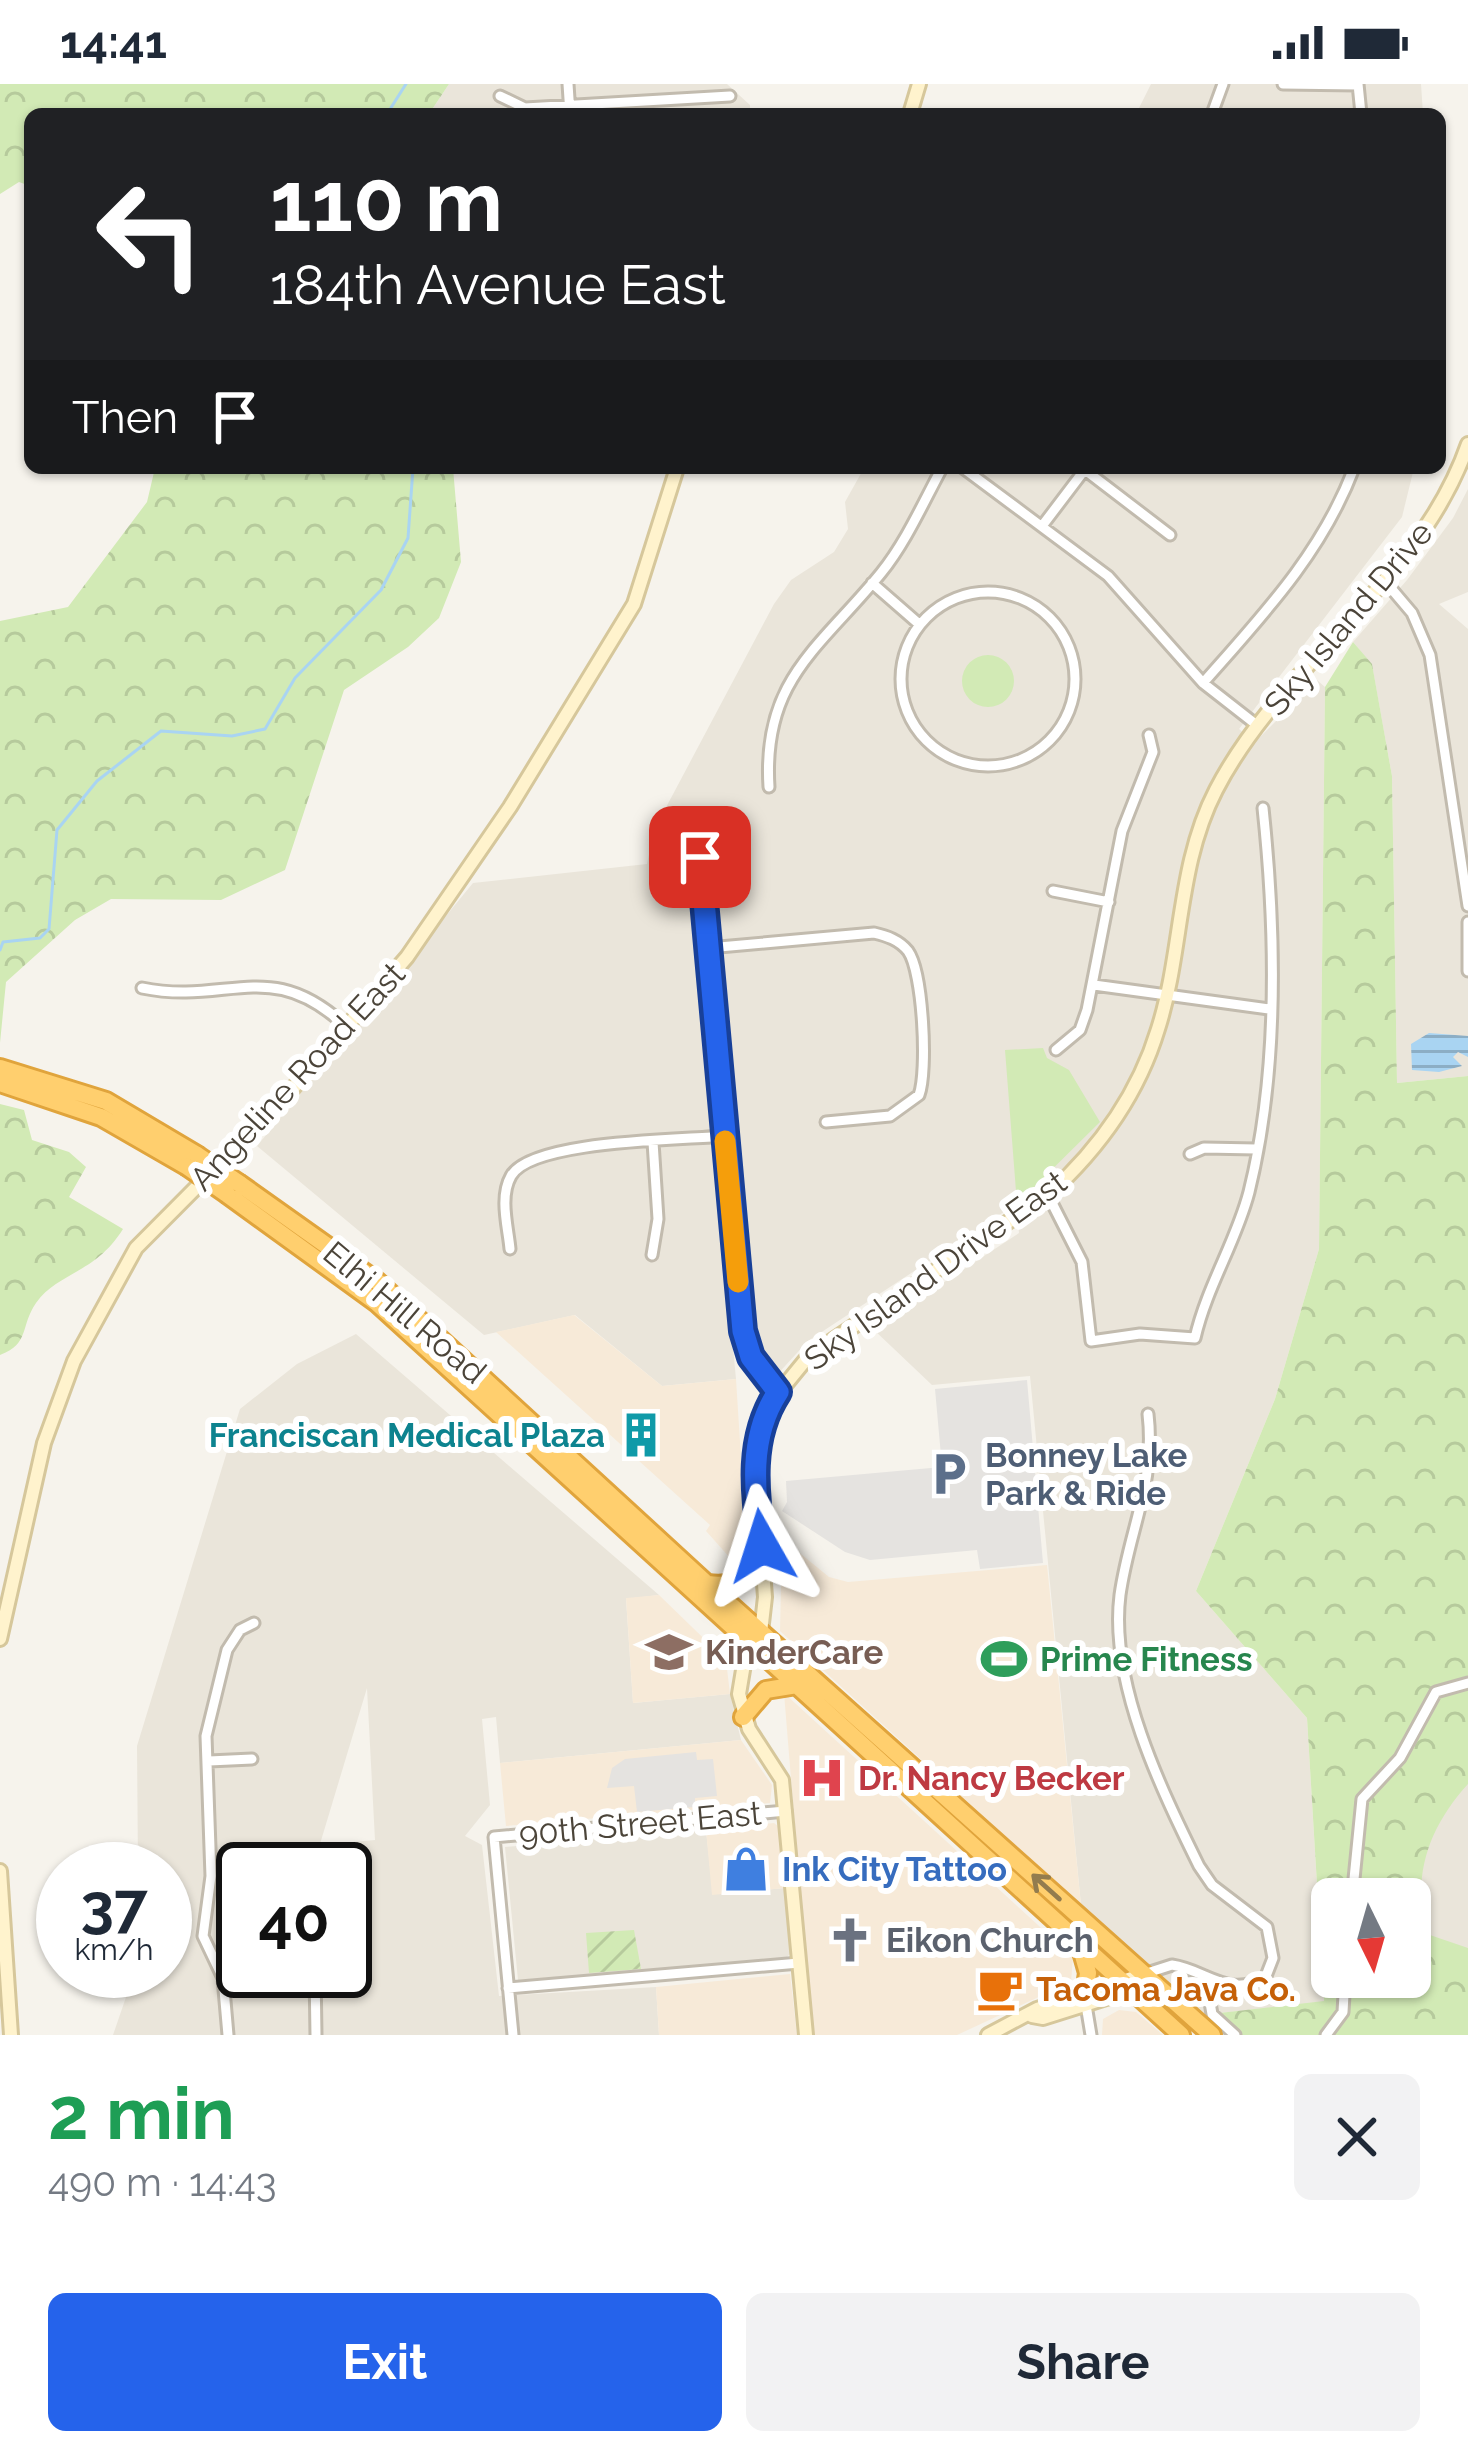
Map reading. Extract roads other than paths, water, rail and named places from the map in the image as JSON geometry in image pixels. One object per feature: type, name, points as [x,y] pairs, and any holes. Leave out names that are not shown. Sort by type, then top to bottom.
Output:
[{"type":"highway","name":"Elhi Hill Road","points":[[0,1068],[106,1101],[378,1282],[707,1584],[757,1639]]},
{"type":"highway","name":"Elhi Hill Road","points":[[0,1084],[101,1117],[192,1161]]},
{"type":"highway","name":"Elhi Hill Road","points":[[234,1189],[377,1303],[757,1639]]},
{"type":"highway","points":[[707,1584],[730,1585],[746,1578],[762,1546]]},
{"type":"highway","points":[[757,1639],[797,1685],[1180,2035]]},
{"type":"highway","points":[[757,1639],[1212,2035]]},
{"type":"highway","points":[[743,1717],[766,1690],[797,1685]]},
{"type":"highway","points":[[1080,1944],[1088,1973],[1085,1999]]},
{"type":"street","points":[[1283,84],[1358,85]]},
{"type":"street","points":[[500,96],[525,108]]},
{"type":"street","points":[[593,108],[730,96]]},
{"type":"street","name":"Sky Island Drive","points":[[1258,726],[1437,511],[1468,444]]},
{"type":"street","name":"Angeline Road East","points":[[0,1640],[44,1443],[74,1361],[118,1280],[145,1238],[349,1029],[429,926],[604,658],[634,604],[674,474]]},
{"type":"street","points":[[770,787],[771,732],[785,688],[807,651],[872,583],[904,539],[939,474]]},
{"type":"street","points":[[971,474],[1108,576],[1203,683],[1258,726]]},
{"type":"street","points":[[1042,526],[1081,474]]},
{"type":"street","points":[[1092,474],[1171,535]]},
{"type":"street","points":[[1203,683],[1295,577],[1347,474]]},
{"type":"street","points":[[1384,580],[1412,613],[1430,655],[1468,906]]},
{"type":"street","points":[[872,583],[919,624]]},
{"type":"street","points":[[979,592],[1017,596],[1047,614],[1067,642],[1075,669],[1071,706],[1058,732],[1038,751],[1007,764],[967,764],[938,752],[911,722],[900,687],[906,647],[919,624],[939,606],[979,592]]},
{"type":"street","name":"Sky Island Drive East","points":[[743,1717],[739,1682],[757,1639],[762,1546],[754,1463],[766,1415],[778,1392],[840,1332],[1048,1195],[1076,1169],[1118,1116],[1146,1063],[1165,999],[1200,828],[1226,770],[1258,726]]},
{"type":"street","points":[[1056,1050],[1080,1030],[1094,985],[1128,809],[1153,752],[1149,735]]},
{"type":"street","points":[[1048,1195],[1082,1262],[1091,1342],[1140,1334],[1195,1338],[1210,1286],[1246,1200],[1256,1148],[1269,1009],[1263,808]]},
{"type":"street","points":[[700,857],[746,1344],[778,1392]]},
{"type":"street","points":[[1054,891],[1109,902]]},
{"type":"street","points":[[1468,922],[1468,971]]},
{"type":"street","points":[[708,948],[874,933],[899,942],[909,953],[916,970],[924,1070],[919,1095],[890,1116],[826,1122]]},
{"type":"street","points":[[1094,985],[1165,999],[1269,1009]]},
{"type":"street","points":[[142,988],[167,992],[285,986],[349,1029]]},
{"type":"street","points":[[510,1250],[506,1187],[525,1161],[554,1152],[724,1136]]},
{"type":"street","points":[[652,1255],[658,1219],[653,1142]]},
{"type":"street","points":[[1190,1154],[1204,1148],[1256,1148]]},
{"type":"street","points":[[988,2035],[1032,2016],[1037,2009],[1085,1999],[1172,1965],[1233,1986],[1260,1980],[1270,1970],[1273,1947],[1260,1918],[1212,1885],[1199,1866],[1126,1687],[1120,1595],[1148,1489],[1148,1414]]},
{"type":"street","points":[[228,2035],[223,1978],[202,1936],[211,1876],[206,1736],[214,1685],[234,1636],[254,1624]]},
{"type":"street","points":[[1354,1878],[1361,1799],[1400,1758],[1436,1692],[1468,1683]]},
{"type":"street","points":[[743,1717],[782,1780],[806,2035]]},
{"type":"street","points":[[209,1761],[252,1760]]},
{"type":"street","name":"90th Street East","points":[[508,1988],[494,1837],[786,1810]]},
{"type":"street","points":[[0,1871],[11,2035]]},
{"type":"street","points":[[513,2035],[508,1988],[799,1963]]},
{"type":"street","points":[[1206,1980],[1213,2014],[1234,2035]]},
{"type":"street","points":[[315,1998],[316,2035]]},
{"type":"street","points":[[1326,2035],[1343,2012],[1344,1998]]},
{"type":"street","points":[[1085,1999],[1091,2035]]},
{"type":"water","points":[[1429,1033],[1468,1036],[1468,1057],[1458,1052],[1453,1057],[1462,1066],[1439,1072],[1412,1070],[1411,1044]]},
{"type":"waterway","points":[[391,108],[406,84]]},
{"type":"waterway","points":[[0,950],[3,942],[40,938],[49,929],[57,830],[97,781],[161,731],[232,736],[265,729],[295,678],[381,590],[408,538],[413,474]]},
{"type":"place","name":"Franciscan Medical Plaza","points":[[641,1435]]},
{"type":"place","name":"Bonney Lake Park & Ride","points":[[949,1474]]},
{"type":"place","name":"KinderCare","points":[[669,1652]]},
{"type":"place","name":"Prime Fitness","points":[[1004,1659]]},
{"type":"place","name":"Dr. Nancy Becker","points":[[822,1778]]},
{"type":"place","name":"Ink City Tattoo","points":[[746,1869]]},
{"type":"place","name":"Eikon Church","points":[[850,1940]]},
{"type":"place","name":"Tacoma Java Co.","points":[[1000,1989]]}]
